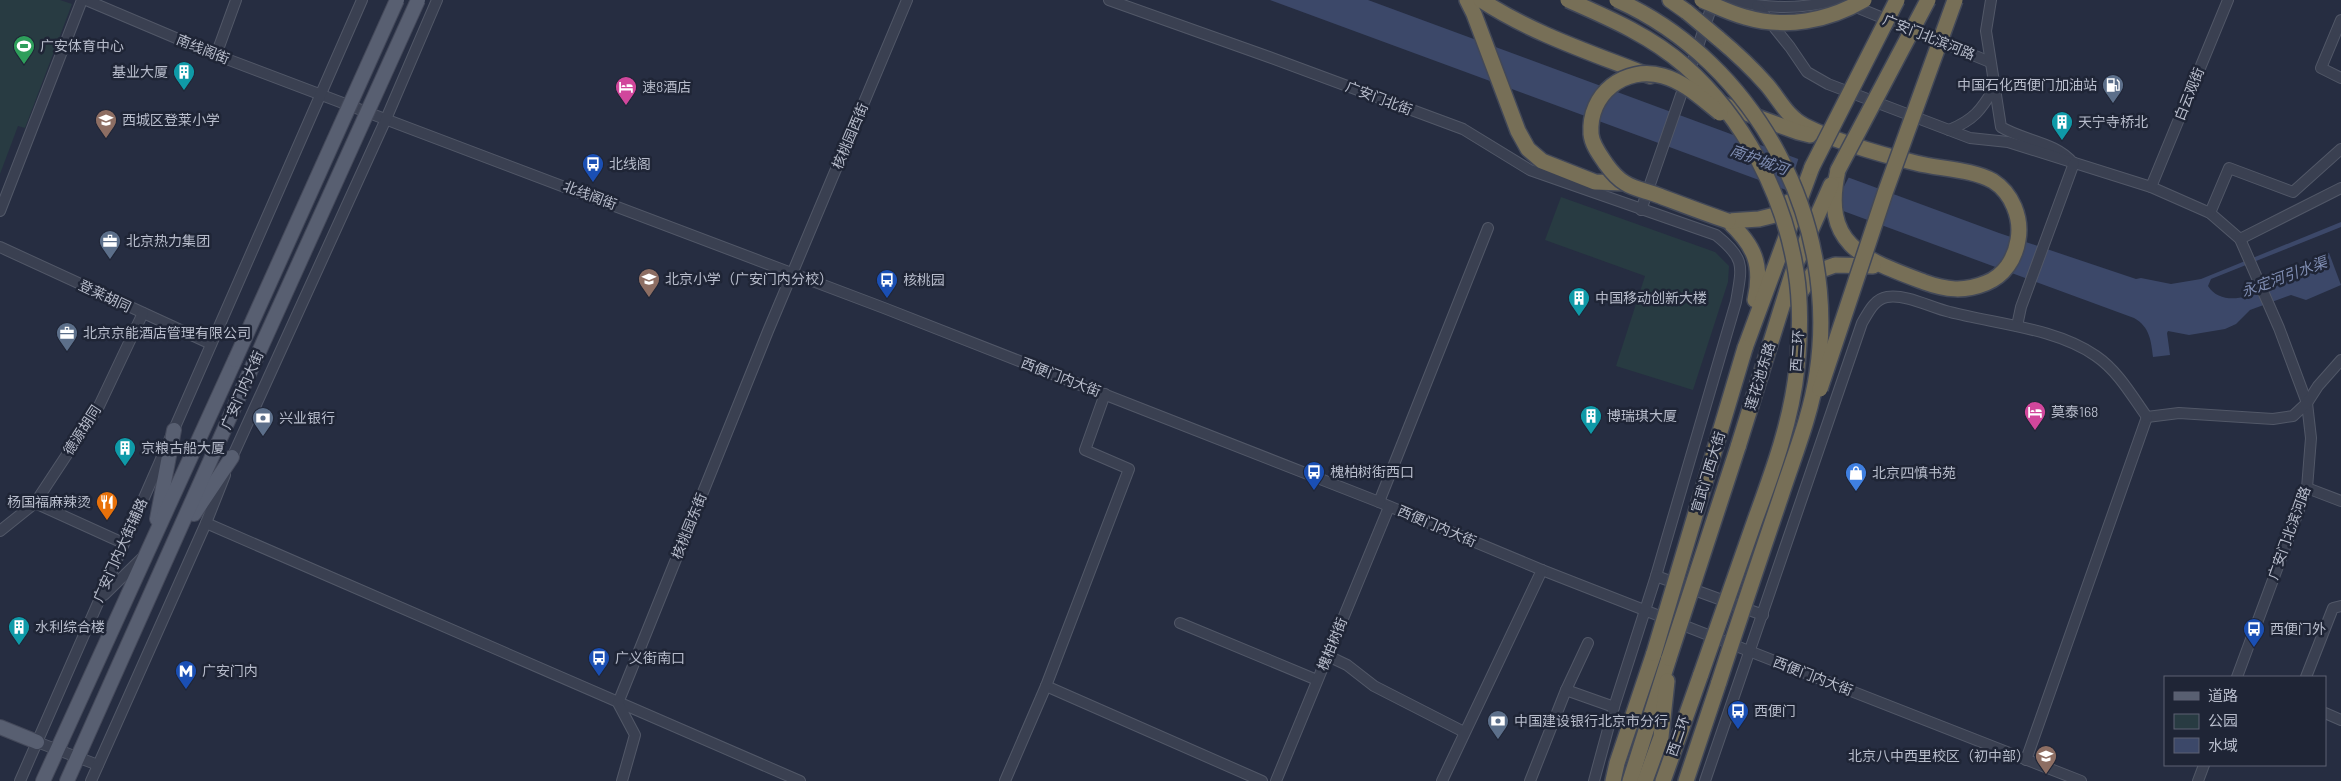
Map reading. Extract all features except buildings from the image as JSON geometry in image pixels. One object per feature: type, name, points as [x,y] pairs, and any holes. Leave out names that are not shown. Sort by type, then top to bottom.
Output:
[{"type":"highway","points":[[1467,0],[1478,7],[1505,16],[1537,32],[1666,82],[1685,94],[1798,132],[1841,141],[1916,163],[1975,174],[1992,181],[2005,191],[2013,203],[2018,220],[2019,236],[2012,260],[2000,276],[1976,287],[1948,290],[1881,266],[1858,251],[1838,228],[1834,216],[1833,193],[1838,170]]},
{"type":"highway","name":"西二环","points":[[1568,0],[1613,20],[1649,40],[1684,65],[1708,88],[1747,140],[1773,191],[1787,234],[1796,272],[1799,315],[1797,368],[1789,410],[1772,474],[1663,781]]},
{"type":"highway","name":"西二环","points":[[1617,0],[1648,16],[1678,36],[1719,72],[1764,128],[1788,170],[1812,244],[1819,287],[1820,344],[1817,374],[1805,425],[1686,781]]},
{"type":"highway","points":[[1670,0],[1738,54],[1768,86],[1792,118],[1804,126],[1841,141]]},
{"type":"highway","points":[[1702,0],[1745,18],[1780,24],[1817,20],[1845,12],[1864,0]]},
{"type":"highway","points":[[1728,222],[1759,219],[1779,214],[1812,167],[1897,0]]},
{"type":"highway","name":"莲花池东路","points":[[1669,658],[1794,268],[1838,170],[1928,0]]},
{"type":"highway","points":[[1805,425],[1827,372],[1885,194],[1955,0]]},
{"type":"highway","points":[[1478,7],[1518,132],[1528,149],[1542,161],[1595,182],[1624,183],[1728,222],[1743,235],[1751,246],[1756,263],[1758,287],[1745,348]]},
{"type":"highway","points":[[1624,183],[1602,159],[1595,148],[1591,135],[1592,121],[1602,94],[1623,77],[1650,73],[1665,76],[1685,86],[1736,126]]},
{"type":"highway","name":"宣武门西大街","points":[[1614,781],[1745,348],[1812,167]]},
{"type":"highway","points":[[1738,447],[1779,336],[1794,302],[1813,273],[1835,266],[1881,266]]},
{"type":"highway","points":[[1630,781],[1669,658]]},
{"type":"highway","points":[[1645,781],[1661,737],[1666,703],[1669,658]]},
{"type":"main road","name":"广安门内大街","points":[[43,781],[397,0]]},
{"type":"main road","name":"广安门内大街","points":[[67,781],[418,0]]},
{"type":"main road","points":[[154,539],[174,430]]},
{"type":"main road","points":[[173,546],[232,457]]},
{"type":"main road","points":[[0,726],[37,742]]},
{"type":"street","points":[[0,211],[82,0]]},
{"type":"street","name":"南线阁街","points":[[86,0],[216,55],[386,119]]},
{"type":"street","points":[[216,55],[236,0]]},
{"type":"street","points":[[174,430],[362,0]]},
{"type":"street","name":"广安门内大街","points":[[206,523],[232,457],[386,119],[437,0]]},
{"type":"street","name":"核桃园西街","points":[[792,272],[907,0]]},
{"type":"street","name":"广安门北街","points":[[1109,0],[1463,129],[1530,170],[1716,235],[1733,248],[1740,260],[1740,278],[1736,302]]},
{"type":"street","points":[[1641,210],[1651,179],[1685,94],[1714,0]]},
{"type":"street","points":[[1730,0],[1757,6],[1804,7],[1838,0]]},
{"type":"street","name":"广安门北滨河路","points":[[1838,0],[1990,62]]},
{"type":"street","points":[[1991,0],[1986,31],[2001,127],[2013,135],[2066,153],[2074,163]]},
{"type":"street","name":"白云观街","points":[[2151,187],[2228,0]]},
{"type":"street","points":[[1757,6],[1790,47],[1806,72],[1828,84],[1970,138],[2008,142],[2151,187],[2210,213],[2240,239],[2341,188]]},
{"type":"street","points":[[1790,47],[1788,36],[1792,24],[1804,7]]},
{"type":"street","points":[[2341,20],[2321,68],[2341,78]]},
{"type":"street","points":[[1949,130],[1967,122],[1983,106],[1995,87]]},
{"type":"street","name":"北线阁街","points":[[386,119],[792,272]]},
{"type":"street","points":[[2210,213],[2229,168],[2293,192],[2341,149]]},
{"type":"street","points":[[2017,326],[2021,307],[2074,163]]},
{"type":"street","points":[[1379,502],[1488,228]]},
{"type":"street","name":"广安门北滨河路","points":[[2237,676],[2307,488],[2311,438],[2307,403],[2279,328],[2240,239]]},
{"type":"street","name":"登莱胡同","points":[[0,247],[211,344]]},
{"type":"street","name":"西便门内大街","points":[[792,272],[1379,502],[1645,611],[2081,781]]},
{"type":"street","name":"核桃园东街","points":[[618,703],[792,272]]},
{"type":"street","points":[[1705,781],[1862,323],[1872,307],[1885,297],[1899,296],[1949,312],[2017,326],[2065,341],[2096,356],[2124,383],[2147,417]]},
{"type":"street","name":"宣武门西大街","points":[[1594,781],[1614,707],[1656,576],[1736,302]]},
{"type":"street","name":"德源胡同","points":[[0,531],[35,503],[99,406],[143,313]]},
{"type":"street","points":[[2147,417],[2179,413],[2273,419],[2293,416],[2307,403],[2318,386],[2341,360]]},
{"type":"street","points":[[1005,781],[1046,686],[1129,469],[1085,450],[1105,394]]},
{"type":"street","points":[[2026,760],[2147,417]]},
{"type":"street","name":"广安门内大街辅路","points":[[20,781],[174,430]]},
{"type":"street","points":[[2307,488],[2341,501]]},
{"type":"street","points":[[35,503],[123,543]]},
{"type":"street","name":"槐柏树街","points":[[1276,781],[1326,655],[1390,507]]},
{"type":"street","points":[[91,781],[206,523],[800,781]]},
{"type":"street","name":"广安门内大街","points":[[97,602],[147,554]]},
{"type":"street","points":[[1442,781],[1542,570]]},
{"type":"street","points":[[1656,576],[1763,615]]},
{"type":"street","points":[[2306,676],[2333,608],[2341,606]]},
{"type":"street","points":[[1180,623],[1317,680]]},
{"type":"street","points":[[1530,781],[1566,690],[1588,643]]},
{"type":"street","points":[[1326,655],[1347,666],[1374,686],[1464,732]]},
{"type":"street","points":[[1046,686],[1262,781]]},
{"type":"street","points":[[1566,690],[1614,707]]},
{"type":"street","points":[[618,703],[635,735],[622,781]]},
{"type":"street","points":[[2326,713],[2341,720]]},
{"type":"street","points":[[37,742],[98,765]]},
{"type":"street","points":[[2198,781],[2204,766]]},
{"type":"green space","name":"广安体育中心","points":[[0,0],[60,0],[72,4],[25,128],[18,126],[0,174]]},
{"type":"green space","points":[[1561,197],[1715,252],[1729,266],[1728,282],[1693,390],[1616,366],[1645,276],[1545,240]]},
{"type":"water","name":"南护城河","points":[[1270,0],[1368,0],[1999,233],[2136,279],[2141,278],[2171,284],[2201,279],[2341,222],[2341,227],[2211,279],[2208,286],[2215,294],[2224,297],[2246,297],[2257,294],[2286,282],[2289,269],[2329,253],[2341,285],[2306,300],[2291,295],[2250,310],[2236,324],[2225,329],[2189,335],[2168,331],[2170,355],[2153,357],[2147,330],[2134,318]]},
{"type":"pier","points":[[1799,157],[1850,175],[1832,209],[1787,193]]},
{"type":"place","name":"广安体育中心","points":[[24,65]]},
{"type":"place","name":"基业大厦","points":[[184,91]]},
{"type":"place","name":"中国石化西便门加油站","points":[[2113,104]]},
{"type":"place","name":"速8酒店","points":[[626,106]]},
{"type":"place","name":"西城区登莱小学","points":[[106,139]]},
{"type":"place","name":"天宁寺桥北","points":[[2062,141]]},
{"type":"place","name":"北线阁","points":[[593,183]]},
{"type":"place","name":"北京热力集团","points":[[110,260]]},
{"type":"place","name":"北京小学（广安门内分校）","points":[[649,298]]},
{"type":"place","name":"核桃园","points":[[887,299]]},
{"type":"place","name":"中国移动创新大楼","points":[[1579,317]]},
{"type":"place","name":"北京京能酒店管理有限公司","points":[[67,352]]},
{"type":"place","name":"莫泰168","points":[[2035,431]]},
{"type":"place","name":"博瑞琪大厦","points":[[1591,435]]},
{"type":"place","name":"兴业银行","points":[[263,437]]},
{"type":"place","name":"京粮古船大厦","points":[[125,467]]},
{"type":"place","name":"槐柏树街西口","points":[[1314,491]]},
{"type":"place","name":"北京四慎书苑","points":[[1856,492]]},
{"type":"place","name":"杨国福麻辣烫","points":[[107,521]]},
{"type":"place","name":"水利综合楼","points":[[19,646]]},
{"type":"place","name":"西便门外","points":[[2254,648]]},
{"type":"place","name":"广义街南口","points":[[599,677]]},
{"type":"place","name":"广安门内","points":[[186,690]]},
{"type":"place","name":"西便门","points":[[1738,730]]},
{"type":"place","name":"中国建设银行北京市分行","points":[[1498,740]]},
{"type":"place","name":"北京八中西里校区（初中部）","points":[[2046,775]]},
{"type":"water label","name":"永定河引水渠","points":[[2284,277]]}]
